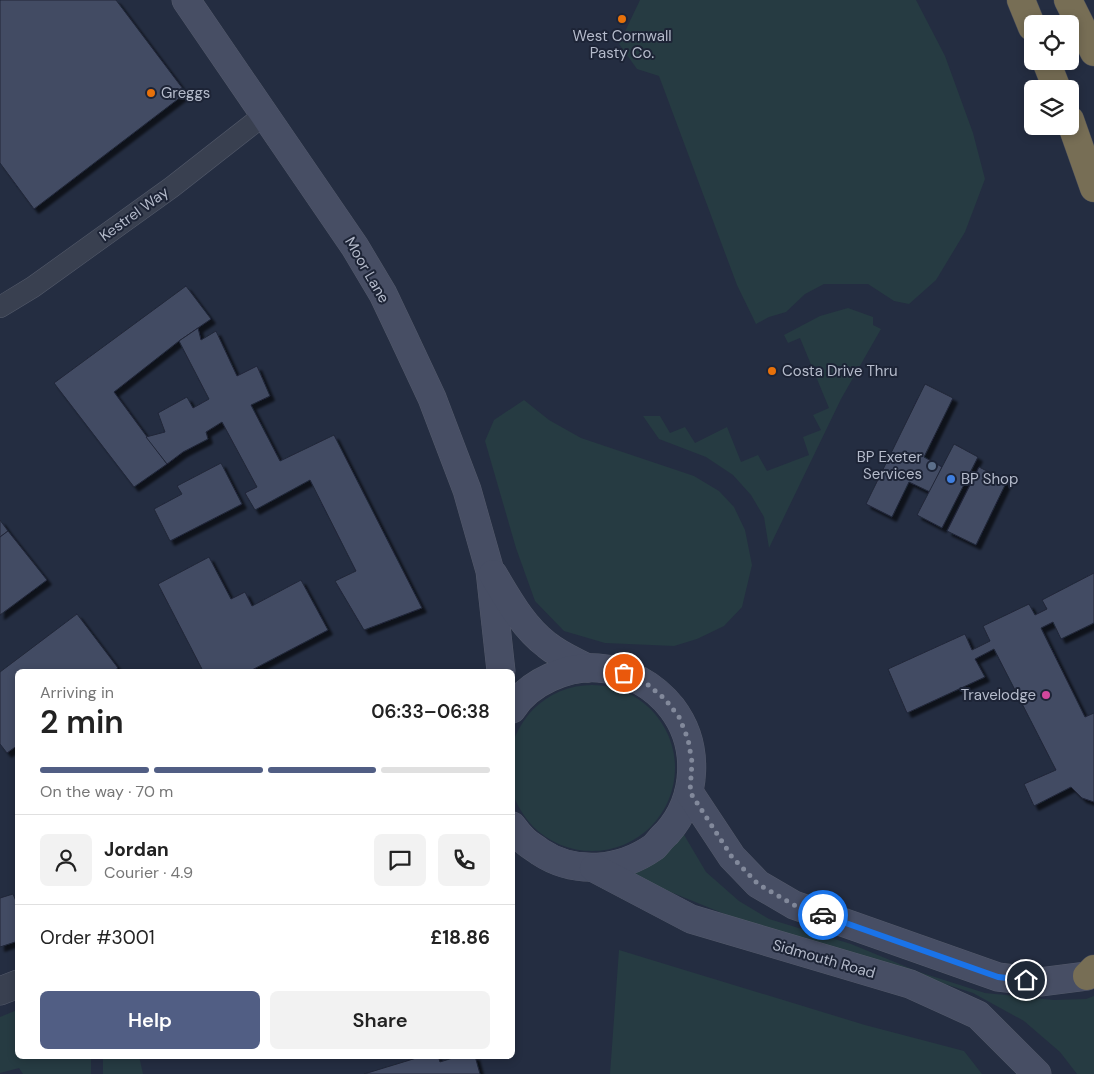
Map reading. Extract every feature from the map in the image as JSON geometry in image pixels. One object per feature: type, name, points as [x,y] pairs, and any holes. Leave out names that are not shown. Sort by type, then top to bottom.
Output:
[{"type":"highway","points":[[1022,0],[1028,15]]},
{"type":"highway","points":[[1068,0],[1094,52]]},
{"type":"highway","points":[[1075,135],[1094,188]]},
{"type":"main road","name":"Moor Lane","points":[[186,0],[355,247],[383,294],[432,398],[467,490],[490,571],[501,669]]},
{"type":"main road","name":"Moor Lane","points":[[490,571],[522,621],[545,644],[559,654],[588,668]]},
{"type":"main road","points":[[515,706],[536,686],[560,673],[588,668],[599,668],[624,673],[647,684],[665,699],[679,717],[688,739],[692,762],[690,792],[676,822],[654,846],[626,862],[594,868],[572,866],[551,859],[526,842],[515,829]]},
{"type":"main road","points":[[690,792],[732,857],[758,884],[794,905],[998,977],[1040,982],[1092,972]]},
{"type":"main road","name":"Sidmouth Road","points":[[594,868],[691,920],[910,984],[978,1015],[1037,1074]]},
{"type":"street","name":"Kestrel Way","points":[[0,307],[33,287],[172,187],[264,115]]},
{"type":"street","points":[[515,851],[551,859]]},
{"type":"street","points":[[0,991],[15,985]]},
{"type":"shaded area","points":[[640,0],[916,0],[945,56],[973,133],[985,179],[965,232],[936,280],[909,304],[894,301],[868,284],[824,284],[805,294],[786,312],[769,317],[756,324],[737,285],[659,76],[637,69],[619,44]]},
{"type":"shaded area","points":[[848,308],[873,317],[873,325],[881,329],[841,399],[769,548],[764,517],[751,495],[733,475],[706,457],[659,439],[643,416],[660,416],[670,433],[685,427],[695,443],[727,427],[741,462],[758,455],[767,471],[809,455],[803,437],[821,430],[813,415],[829,408],[800,338],[788,343],[784,335],[820,316]]},
{"type":"shaded area","points":[[524,400],[549,420],[581,438],[694,476],[719,491],[734,507],[745,530],[752,565],[742,607],[724,626],[697,639],[674,646],[605,643],[564,631],[535,601],[516,548],[485,441],[494,420]]},
{"type":"shaded area","points":[[600,685],[616,688],[645,704],[656,715],[669,736],[675,760],[672,792],[656,821],[638,837],[624,845],[608,850],[584,851],[560,845],[533,827],[515,800],[515,736],[528,715],[539,704],[560,691],[576,686]]},
{"type":"shaded area","points":[[680,828],[706,872],[739,901],[769,919],[851,944],[919,972],[985,993],[1054,1000],[1086,999],[1094,996],[1094,1074],[1077,1074],[1060,1052],[1024,1021],[973,993],[843,951],[781,937],[626,872]]},
{"type":"shaded area","points":[[619,950],[865,1025],[964,1051],[982,1074],[610,1074]]},
{"type":"shaded area","points":[[15,1011],[15,1059],[91,1059],[91,1074],[23,1074],[19,1068],[0,1073],[0,1017]]},
{"type":"shaded area","points":[[103,1059],[140,1059],[143,1074],[103,1074]]},
{"type":"building","points":[[0,0],[116,0],[186,93],[34,209],[0,163]]},
{"type":"building","points":[[186,286],[211,319],[179,341],[114,392],[167,464],[134,487],[54,383]]},
{"type":"building","points":[[198,328],[201,340],[216,331],[237,376],[257,366],[270,396],[251,405],[280,461],[334,435],[422,608],[364,630],[335,581],[356,571],[310,480],[255,510],[245,493],[257,487],[222,422],[206,432],[208,439],[183,452],[167,464],[146,437],[165,432],[158,413],[187,397],[193,408],[209,399],[179,341]]},
{"type":"building","points":[[925,384],[953,398],[924,457],[942,467],[930,492],[909,482],[892,517],[866,504]]},
{"type":"building","name":"BP Shop","points":[[954,444],[978,457],[942,528],[917,515]]},
{"type":"building","points":[[221,463],[242,504],[170,541],[154,509],[182,494],[177,486]]},
{"type":"building","points":[[979,467],[1007,481],[976,545],[947,531]]},
{"type":"building","points":[[0,520],[8,531],[0,537]]},
{"type":"building","points":[[8,531],[47,580],[0,615],[0,537]]},
{"type":"building","points":[[209,557],[231,599],[245,592],[252,606],[301,580],[328,630],[254,669],[202,669],[158,584]]},
{"type":"building","name":"Travelodge","points":[[1094,573],[1094,623],[1061,639],[1053,622],[1041,628],[1085,717],[1094,713],[1094,802],[1082,798],[1071,787],[1034,806],[1024,784],[1056,770],[994,649],[975,659],[985,677],[907,713],[888,669],[965,634],[972,650],[990,641],[983,626],[1029,604],[1035,615],[1047,609],[1042,600]]},
{"type":"building","points":[[77,614],[118,668],[15,669],[15,747],[7,753],[0,744],[0,672]]},
{"type":"building","points":[[13,894],[15,899],[15,942],[0,947],[0,898]]},
{"type":"building","points":[[413,1059],[439,1059],[440,1062],[450,1059],[476,1059],[480,1074],[364,1074]]},
{"type":"way so far","points":[[624,673],[647,684],[665,699],[679,717],[688,739],[692,762],[690,792],[732,857],[758,884],[794,905],[823,915]]},
{"type":"place","name":"West Cornwall Pasty Co.","points":[[622,19]]},
{"type":"place","name":"Greggs","points":[[151,93]]},
{"type":"place","name":"Costa Drive Thru","points":[[772,371]]},
{"type":"place","name":"BP Exeter Services","points":[[932,466]]},
{"type":"place","name":"BP Shop","points":[[951,479]]},
{"type":"place","name":"Travelodge","points":[[1046,695]]},
{"type":"route","points":[[823,915],[998,977],[1026,980]]}]
